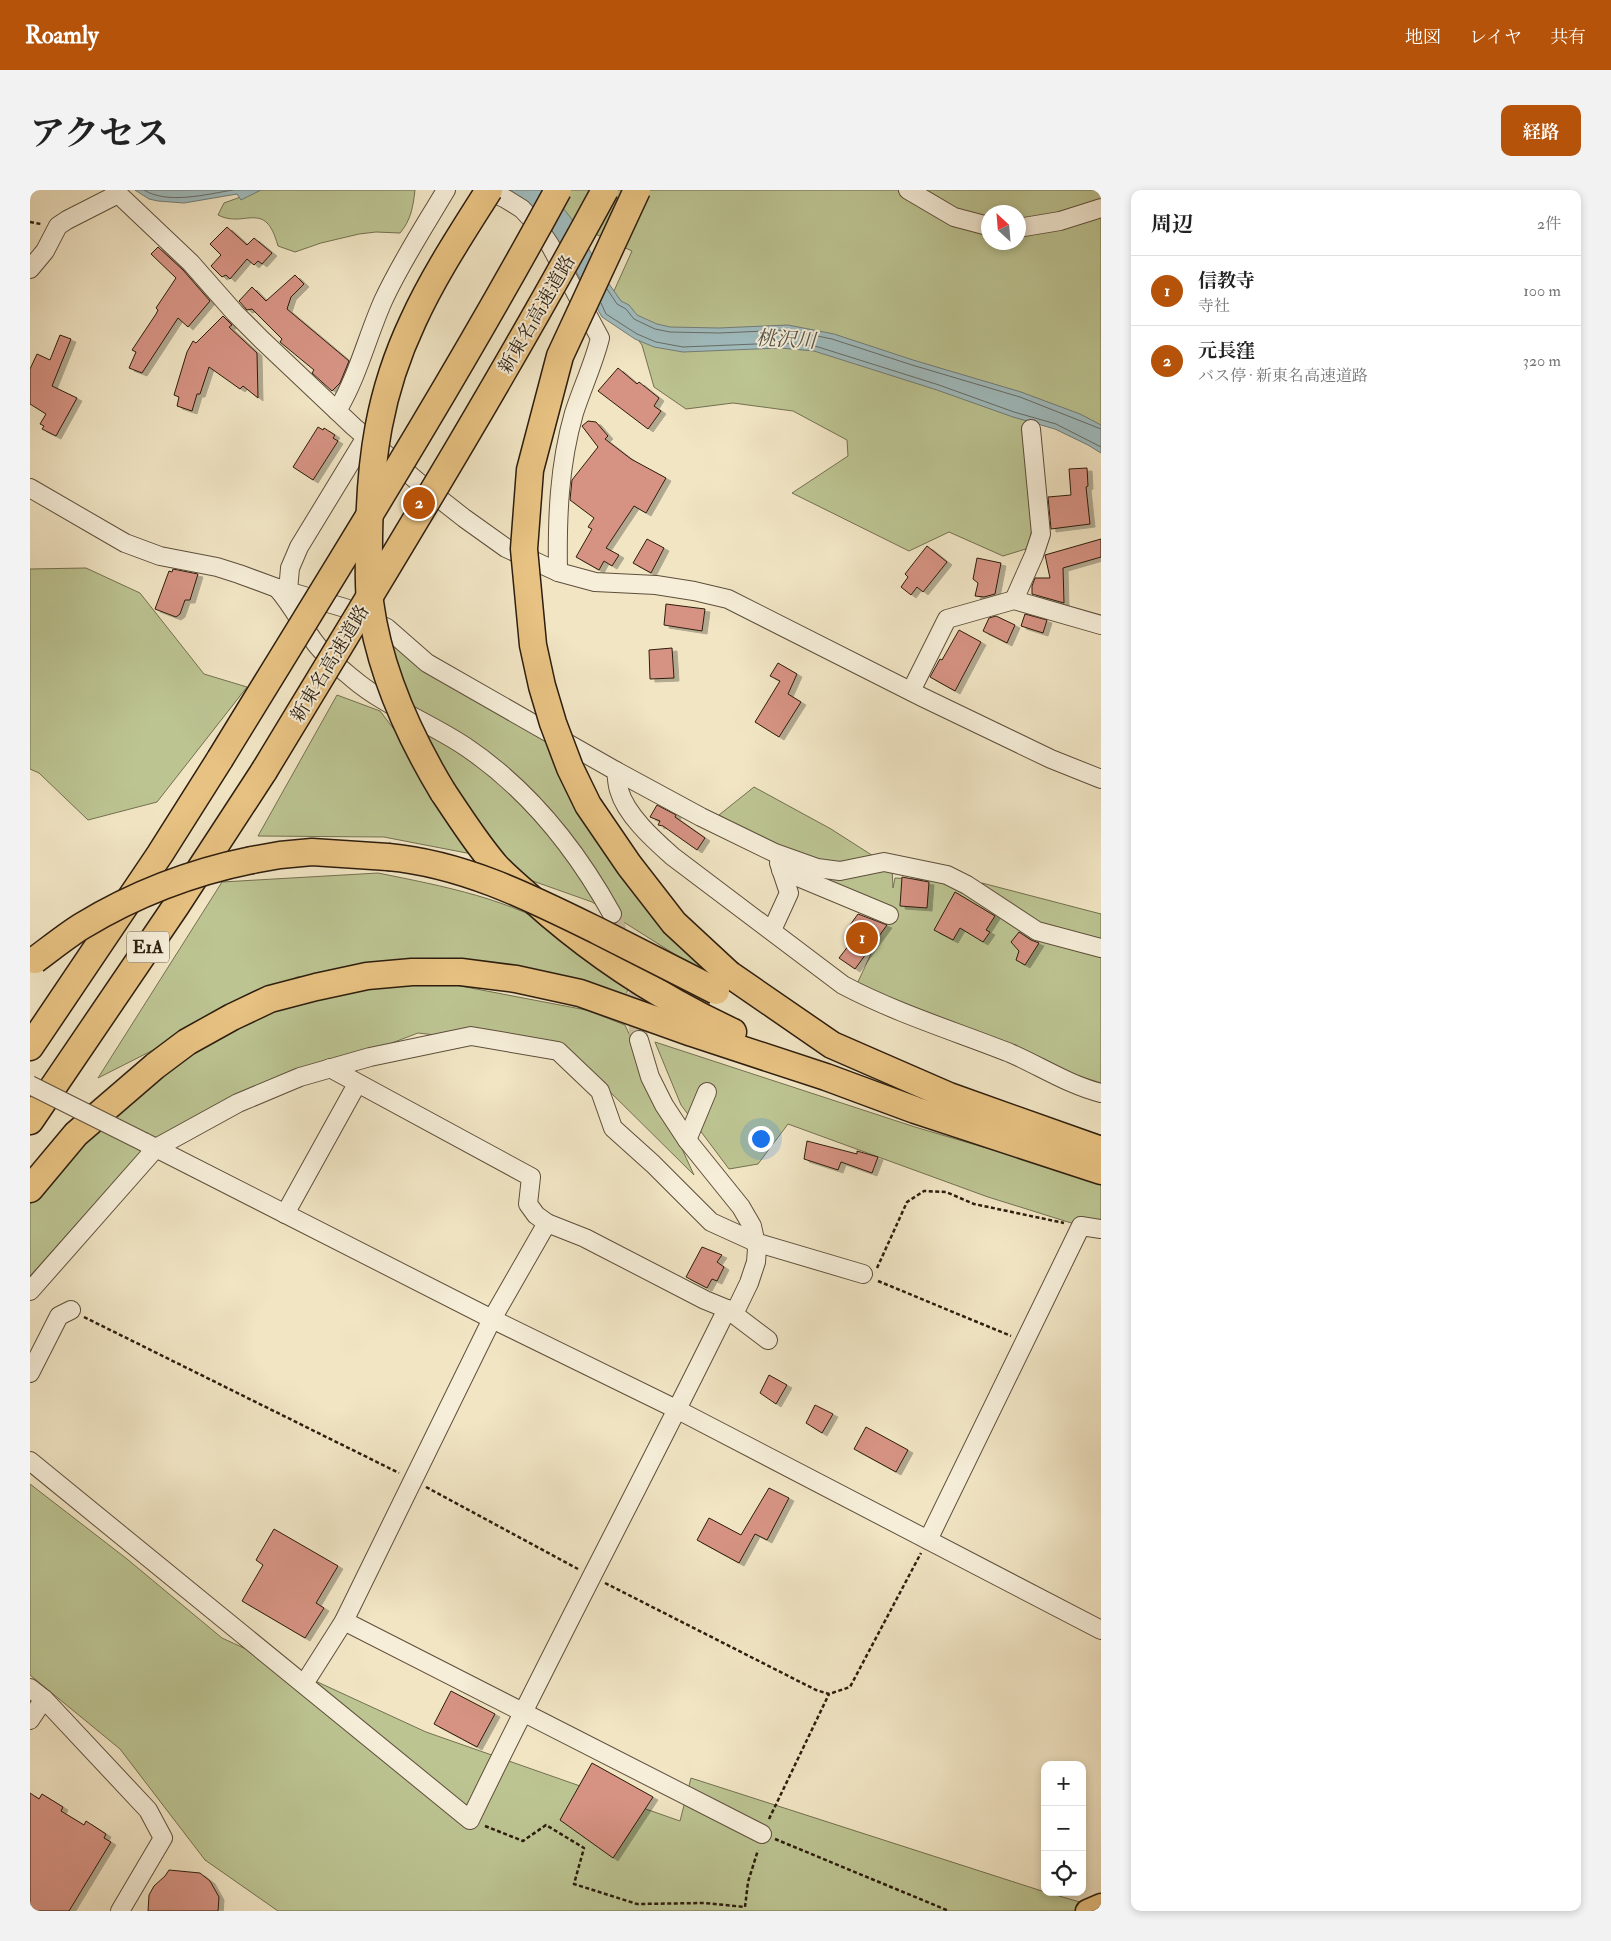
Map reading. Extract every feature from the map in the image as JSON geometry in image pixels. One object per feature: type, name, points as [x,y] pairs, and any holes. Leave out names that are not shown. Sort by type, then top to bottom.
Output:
[{"type":"highway","points":[[488,190],[444,261],[412,321],[388,384],[377,430],[370,488],[370,602],[391,687],[416,744],[442,792],[497,867],[558,922],[593,950],[705,1019],[826,1076]]},
{"type":"highway","name":"E1A","points":[[30,1047],[109,932],[220,759],[409,450],[527,248],[558,190]]},
{"type":"highway","name":"新東名高速道路","points":[[30,1121],[176,906],[264,771],[443,474],[559,275],[605,190]]},
{"type":"highway","points":[[637,190],[560,356],[530,470],[524,549],[533,645],[542,686],[553,722],[570,768],[588,805],[629,865],[722,983]]},
{"type":"highway","points":[[32,962],[82,926],[129,901],[167,885],[224,866],[280,855],[312,852],[388,857],[436,865],[482,878],[532,898],[722,983],[832,1045],[949,1096],[1101,1150]]},
{"type":"highway","points":[[30,1189],[76,1134],[155,1066],[187,1042],[232,1017],[270,1000],[316,987],[367,976],[412,972],[461,972],[516,978],[580,993],[692,1033],[826,1076],[915,1110],[1101,1172]]},
{"type":"main road","points":[[1087,1911],[1101,1905]]},
{"type":"street","points":[[337,411],[353,381],[383,302],[398,270],[446,190]]},
{"type":"street","points":[[488,190],[522,209],[536,224],[550,245],[600,338],[574,413],[564,454],[557,527],[558,572]]},
{"type":"street","points":[[908,190],[954,217],[981,224]]},
{"type":"street","points":[[30,269],[46,251],[58,226],[116,192],[191,263],[242,320],[366,438],[417,481],[506,548],[558,572],[595,582],[656,585],[694,591],[728,600],[1051,759],[1101,780]]},
{"type":"street","points":[[1026,227],[1060,222],[1101,208]]},
{"type":"street","points":[[1014,600],[1041,534],[1031,429]]},
{"type":"street","points":[[366,438],[299,548],[283,590],[289,602],[318,646],[353,679],[392,705],[465,747],[499,771],[532,804],[576,856],[595,883],[612,914]]},
{"type":"street","points":[[30,488],[125,544],[160,556],[217,567],[283,590],[345,608],[387,628],[427,663],[701,817],[775,853],[817,868],[840,871],[884,862],[947,875],[967,885],[1037,931],[1101,948]]},
{"type":"street","points":[[911,691],[947,619],[1014,600],[1101,625]]},
{"type":"street","points":[[616,770],[619,791],[631,812],[650,836],[672,856],[843,984],[874,1001],[1012,1054],[1058,1076],[1101,1093]]},
{"type":"street","points":[[772,930],[789,893],[775,853]]},
{"type":"street","points":[[781,870],[889,915]]},
{"type":"street","points":[[30,1291],[150,1145],[238,1102],[300,1077],[370,1057],[471,1036],[558,1051],[600,1090],[613,1128],[653,1164],[711,1222],[755,1242],[863,1274]]},
{"type":"street","points":[[330,1068],[531,1178],[528,1204],[536,1215],[547,1223],[585,1238],[734,1314],[749,1283],[756,1262],[757,1249],[752,1226],[741,1207],[688,1140],[664,1105],[650,1077],[639,1040]]},
{"type":"street","points":[[285,1214],[357,1084]]},
{"type":"street","points":[[30,1085],[492,1319],[678,1410],[1101,1630]]},
{"type":"street","points":[[688,1140],[707,1092]]},
{"type":"street","points":[[304,1684],[344,1621],[492,1319],[547,1223]]},
{"type":"street","points":[[928,1540],[1081,1226],[1101,1229]]},
{"type":"street","points":[[727,1309],[768,1340]]},
{"type":"street","points":[[30,1461],[470,1820],[523,1712],[678,1410],[727,1309]]},
{"type":"street","points":[[30,1373],[59,1316],[71,1310]]},
{"type":"street","points":[[344,1621],[762,1834]]},
{"type":"street","points":[[30,1720],[37,1693]]},
{"type":"street","points":[[37,1693],[148,1810],[163,1838],[120,1911]]},
{"type":"path","points":[[863,1274],[870,1282],[907,1202],[924,1192],[946,1192],[974,1204],[1081,1226]]},
{"type":"path","points":[[863,1274],[1026,1342]]},
{"type":"path","points":[[71,1310],[412,1479],[592,1576],[816,1690],[829,1694],[850,1687],[928,1540]]},
{"type":"path","points":[[470,1820],[523,1840],[546,1825],[584,1848],[574,1884],[637,1904],[704,1904],[745,1908],[748,1882],[762,1834],[829,1694]]},
{"type":"path","points":[[762,1834],[949,1911]]},
{"type":"green space","points":[[260,190],[415,190],[411,213],[400,233],[376,232],[359,234],[321,243],[295,252],[278,246],[273,231],[267,223],[260,219],[237,219],[218,215],[224,203]]},
{"type":"green space","points":[[532,190],[1101,190],[1101,426],[1025,422],[1036,499],[1029,548],[1003,556],[949,532],[909,551],[792,493],[848,456],[847,440],[793,411],[733,403],[686,409],[654,387],[642,345],[609,302],[632,251],[559,217]]},
{"type":"green space","points":[[86,568],[140,593],[204,674],[247,687],[157,802],[88,820],[39,773],[30,769],[30,569]]},
{"type":"green space","points":[[385,633],[545,735],[710,973],[679,957],[592,902],[516,875],[437,770],[409,708]]},
{"type":"green space","points":[[337,695],[380,711],[422,766],[477,855],[384,837],[258,836]]},
{"type":"green space","points":[[754,787],[831,829],[892,868],[893,888],[895,878],[961,882],[1043,938],[982,883],[1101,914],[1101,1083],[1012,1054],[857,984],[889,915],[870,907],[719,815]]},
{"type":"green space","points":[[378,873],[452,889],[525,912],[547,923],[576,942],[628,990],[622,1000],[381,970],[297,977],[98,1078],[222,882]]},
{"type":"green space","points":[[429,980],[586,1010],[625,1025],[694,1175],[598,1080],[522,1045],[418,1033],[253,1096],[136,1157],[30,1276],[30,1201],[85,1131],[176,1059],[300,991]]},
{"type":"green space","points":[[655,1042],[915,1127],[1101,1182],[1101,1230],[1081,1226],[988,1197],[788,1124],[758,1164],[729,1169],[681,1105]]},
{"type":"green space","points":[[30,1484],[127,1559],[222,1638],[426,1732],[680,1821],[691,1778],[1041,1891],[1041,1896],[1059,1896],[1101,1908],[1101,1911],[278,1911],[205,1860],[120,1749],[30,1675]]},
{"type":"water","points":[[135,190],[261,190],[241,200],[237,194],[184,203],[149,199]]},
{"type":"water","name":"桃沢川","points":[[505,190],[547,190],[551,193],[571,218],[607,281],[621,301],[629,305],[637,315],[657,324],[670,327],[719,328],[788,325],[834,334],[1021,392],[1080,414],[1101,425],[1101,453],[1055,429],[1013,417],[937,390],[814,351],[780,348],[683,352],[654,347],[635,339],[602,317],[565,252]]},
{"type":"building","points":[[227,227],[247,245],[254,238],[272,253],[262,264],[258,261],[254,265],[247,259],[230,279],[226,275],[222,277],[211,266],[221,255],[210,244]]},
{"type":"building","points":[[158,247],[183,270],[210,301],[188,327],[178,318],[142,373],[129,368],[136,352],[132,350],[156,314],[158,310],[156,308],[176,278],[151,254]]},
{"type":"building","points":[[295,275],[304,284],[291,297],[287,309],[349,361],[340,383],[332,391],[312,373],[314,370],[280,342],[282,339],[252,309],[247,310],[239,301],[252,287],[266,301]]},
{"type":"building","points":[[223,316],[232,325],[229,327],[257,353],[258,398],[243,386],[240,389],[209,367],[192,411],[177,406],[179,397],[174,395],[187,352],[193,341],[196,343]]},
{"type":"building","points":[[60,335],[71,339],[52,386],[77,398],[56,436],[42,429],[44,426],[40,424],[46,414],[30,404],[30,369],[37,354],[50,360]]},
{"type":"building","points":[[618,368],[637,384],[639,382],[659,398],[654,406],[661,411],[648,429],[598,391]]},
{"type":"building","points":[[588,421],[596,422],[608,436],[605,439],[631,459],[666,478],[646,513],[634,506],[606,548],[619,555],[612,566],[604,561],[599,570],[576,557],[592,529],[588,527],[594,518],[570,500],[572,480],[598,447],[582,426]]},
{"type":"building","points":[[318,427],[323,430],[324,428],[335,435],[333,438],[338,441],[313,480],[293,467]]},
{"type":"building","points":[[1087,468],[1088,486],[1086,487],[1090,524],[1051,529],[1048,497],[1071,495],[1069,469]]},
{"type":"building","points":[[647,539],[664,548],[651,573],[633,563]]},
{"type":"building","points":[[1101,539],[1101,557],[1063,568],[1064,603],[1032,594],[1035,578],[1050,578],[1045,555]]},
{"type":"building","points":[[927,546],[947,562],[923,592],[917,587],[911,595],[901,587],[908,577],[905,574]]},
{"type":"building","points":[[977,558],[1001,563],[995,594],[984,597],[975,596],[978,583],[973,579]]},
{"type":"building","points":[[173,569],[198,574],[190,600],[185,600],[180,614],[176,617],[155,609],[169,571],[172,572]]},
{"type":"building","points":[[666,604],[705,609],[702,631],[664,625]]},
{"type":"building","points":[[1025,614],[1047,620],[1043,633],[1021,626]]},
{"type":"building","points":[[996,616],[1015,625],[1007,643],[983,631],[989,618]]},
{"type":"building","points":[[959,630],[981,642],[955,691],[930,677]]},
{"type":"building","points":[[672,648],[674,678],[650,679],[649,650]]},
{"type":"building","points":[[778,663],[797,674],[788,694],[801,702],[779,737],[755,722],[780,681],[770,676]]},
{"type":"building","points":[[657,805],[676,815],[675,817],[705,838],[697,850],[663,826],[658,825],[660,821],[650,817]]},
{"type":"building","points":[[902,877],[929,882],[927,908],[900,906]]},
{"type":"building","points":[[955,892],[995,916],[986,930],[990,932],[983,942],[960,928],[953,940],[934,930]]},
{"type":"building","points":[[858,914],[887,925],[855,969],[839,958],[849,945],[845,942],[851,934],[850,925]]},
{"type":"building","points":[[1019,932],[1039,943],[1025,965],[1016,960],[1019,951],[1011,942]]},
{"type":"building","points":[[807,1141],[857,1154],[857,1151],[878,1157],[872,1173],[841,1162],[838,1170],[804,1159]]},
{"type":"building","points":[[702,1247],[722,1255],[717,1262],[724,1267],[717,1281],[712,1279],[707,1288],[686,1277]]},
{"type":"building","points":[[769,1375],[787,1385],[776,1404],[760,1393]]},
{"type":"building","points":[[815,1405],[833,1414],[822,1433],[806,1423]]},
{"type":"building","points":[[866,1427],[908,1450],[896,1472],[854,1449]]},
{"type":"building","points":[[769,1488],[789,1498],[767,1540],[755,1534],[739,1563],[697,1540],[709,1518],[741,1535]]},
{"type":"building","points":[[274,1529],[338,1566],[316,1603],[324,1608],[305,1638],[242,1601],[263,1565],[256,1560]]},
{"type":"building","points":[[451,1691],[495,1714],[477,1747],[434,1724]]},
{"type":"building","points":[[592,1763],[653,1797],[613,1858],[560,1820]]},
{"type":"building","points":[[30,1793],[39,1799],[42,1794],[63,1807],[61,1811],[84,1825],[86,1821],[106,1834],[104,1838],[111,1842],[69,1911],[30,1911]]},
{"type":"building","points":[[169,1870],[200,1873],[210,1881],[219,1897],[218,1911],[148,1911],[149,1895],[154,1886]]},
{"type":"tunnel","points":[[612,914],[625,952],[634,990],[639,1040]]},
{"type":"place","name":"元長窪","points":[[419,503]]},
{"type":"place","name":"信教寺","points":[[862,938]]}]
